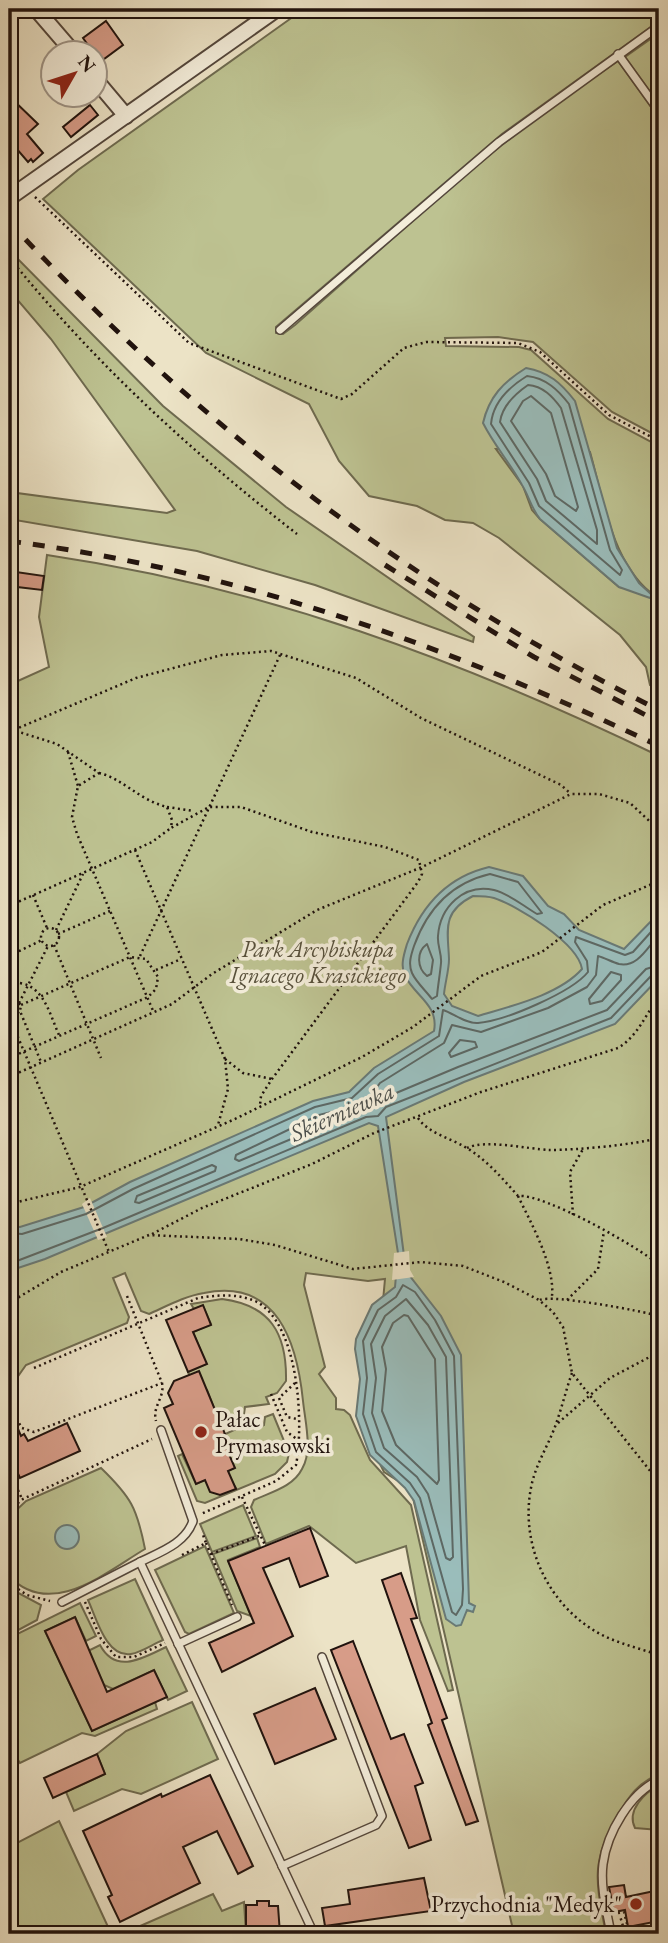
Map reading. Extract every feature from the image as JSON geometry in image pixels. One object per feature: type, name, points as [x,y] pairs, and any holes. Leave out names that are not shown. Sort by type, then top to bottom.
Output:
[{"type":"street","points":[[36,9],[61,38]]},
{"type":"street","points":[[12,191],[126,116],[277,9]]},
{"type":"street","points":[[108,95],[126,116]]},
{"type":"lane","points":[[280,330],[499,142],[659,26]]},
{"type":"lane","points":[[618,54],[659,111]]},
{"type":"lane","points":[[62,1602],[180,1541],[189,1533],[195,1516],[158,1434]]},
{"type":"lane","points":[[140,1562],[314,1934]]},
{"type":"lane","points":[[178,1644],[237,1617]]},
{"type":"lane","points":[[282,1866],[376,1825],[382,1816],[322,1657]]},
{"type":"lane","points":[[611,1934],[604,1899],[603,1866],[607,1846],[636,1797],[659,1780]]},
{"type":"path","points":[[33,195],[175,332],[194,345],[341,398],[352,394],[404,348],[426,342],[518,343],[540,352],[609,415],[659,441]]},
{"type":"path","points":[[9,261],[101,362],[172,431],[297,534]]},
{"type":"path","points":[[9,732],[136,678],[178,665],[241,652],[281,653],[356,678],[421,718],[561,785],[571,794]]},
{"type":"path","points":[[140,956],[281,653]]},
{"type":"path","points":[[15,730],[57,744],[138,796],[167,807],[198,811]]},
{"type":"path","points":[[68,752],[78,786],[72,817],[155,1013]]},
{"type":"path","points":[[78,786],[99,773]]},
{"type":"path","points":[[9,1077],[155,1013],[302,918],[422,867],[571,794],[599,794],[630,803],[659,830]]},
{"type":"path","points":[[167,807],[172,820],[171,828]]},
{"type":"path","points":[[9,906],[135,850],[209,807],[242,807],[312,832],[385,847],[413,855],[422,867]]},
{"type":"path","points":[[135,850],[225,1059],[228,1089],[218,1125]]},
{"type":"path","points":[[261,1107],[261,1096],[272,1079],[418,882],[422,867]]},
{"type":"path","points":[[83,873],[54,945],[101,1058]]},
{"type":"path","points":[[9,1204],[80,1187],[261,1107],[388,1044],[481,976],[532,957],[579,921],[619,896],[659,881]]},
{"type":"path","points":[[33,895],[47,929]]},
{"type":"path","points":[[47,929],[57,932],[110,911]]},
{"type":"path","points":[[42,940],[47,929]]},
{"type":"path","points":[[42,940],[48,946]]},
{"type":"path","points":[[9,956],[42,940]]},
{"type":"path","points":[[48,946],[54,945]]},
{"type":"path","points":[[19,1003],[48,946]]},
{"type":"path","points":[[10,1002],[19,1003],[43,996],[130,957],[140,956],[156,970],[156,989],[148,997],[11,1057]]},
{"type":"path","points":[[156,970],[181,959]]},
{"type":"path","points":[[9,984],[29,985],[43,996],[59,1036]]},
{"type":"path","points":[[9,984],[41,1062]]},
{"type":"path","points":[[9,1303],[61,1272],[149,1235],[202,1208],[312,1164],[374,1133],[481,1092],[618,1048],[632,1040],[642,1018],[659,997]]},
{"type":"path","points":[[20,1011],[9,1018],[109,1252]]},
{"type":"path","points":[[9,1048],[19,1073]]},
{"type":"path","points":[[225,1059],[243,1073],[272,1079]]},
{"type":"path","points":[[418,1117],[433,1131],[467,1148],[497,1171],[518,1196],[539,1242],[552,1280],[552,1296]]},
{"type":"path","points":[[467,1148],[479,1145],[523,1149],[583,1148],[659,1138]]},
{"type":"path","points":[[573,1215],[570,1172],[583,1148]]},
{"type":"path","points":[[518,1196],[530,1197],[573,1215],[659,1264]]},
{"type":"path","points":[[566,1300],[598,1269],[604,1231]]},
{"type":"path","points":[[149,1235],[239,1239],[275,1245],[344,1267],[383,1268],[421,1262],[463,1266],[538,1300],[553,1312],[563,1327],[572,1373],[659,1482]]},
{"type":"path","points":[[34,1368],[198,1298],[219,1295],[258,1303],[272,1316],[285,1338],[295,1383],[298,1440],[296,1465],[290,1472],[242,1497],[195,1516],[237,1617]]},
{"type":"path","points":[[9,1510],[23,1499],[158,1434],[154,1411],[163,1391],[162,1383],[127,1296]]},
{"type":"path","points":[[538,1300],[552,1296],[628,1308],[659,1316]]},
{"type":"path","points":[[556,1425],[621,1371],[659,1352]]},
{"type":"path","points":[[572,1373],[556,1425],[537,1465],[528,1503],[531,1544],[537,1564],[555,1594],[580,1621],[605,1636],[659,1655]]},
{"type":"path","points":[[9,1415],[13,1413],[22,1428],[34,1432],[162,1383]]},
{"type":"path","points":[[277,1407],[280,1395],[295,1383]]},
{"type":"path","points":[[271,1394],[290,1437],[298,1440]]},
{"type":"path","points":[[277,1407],[287,1417],[297,1419]]},
{"type":"path","points":[[9,1470],[23,1499]]},
{"type":"path","points":[[242,1497],[265,1545]]},
{"type":"path","points":[[211,1554],[259,1536]]},
{"type":"path","points":[[175,1558],[206,1544]]},
{"type":"path","points":[[9,1583],[27,1595],[62,1602],[83,1600],[101,1639],[116,1657],[134,1657],[166,1642],[171,1653]]},
{"type":"path","points":[[621,1934],[617,1917],[621,1916],[625,1933],[629,1933],[622,1912]]},
{"type":"path","points":[[650,1934],[659,1932]]},
{"type":"green space","points":[[304,9],[659,9],[659,21],[502,134],[276,327],[276,333],[283,334],[295,325],[461,178],[543,112],[618,61],[659,118],[659,437],[612,412],[533,342],[498,337],[445,338],[446,346],[519,347],[531,350],[608,419],[659,446],[659,690],[650,685],[646,667],[620,635],[499,538],[473,523],[445,520],[417,506],[369,496],[339,461],[309,404],[206,353],[43,199],[78,170]],"holes":[[[496,449],[590,452],[618,546],[626,564],[650,592],[619,587],[540,519],[532,510],[523,486]]]},
{"type":"green space","points":[[659,33],[659,104],[625,57]]},
{"type":"green space","points":[[9,250],[163,406],[286,507],[474,637],[473,642],[315,585],[197,551],[9,519],[9,492],[167,513],[175,510],[51,339],[9,290]]},
{"type":"green space","name":"Park Arcybiskupa Ignacego Krasickiego","points":[[47,555],[207,586],[284,607],[436,659],[585,721],[659,756],[659,1774],[630,1796],[603,1847],[599,1860],[598,1886],[606,1934],[514,1934],[411,1489],[384,1472],[370,1443],[385,1279],[368,1281],[306,1273],[304,1285],[325,1367],[319,1374],[336,1398],[336,1409],[344,1410],[350,1415],[370,1460],[411,1505],[453,1690],[448,1691],[420,1620],[406,1546],[356,1563],[309,1526],[266,1544],[251,1507],[254,1500],[281,1488],[298,1475],[305,1462],[308,1445],[295,1357],[279,1319],[266,1305],[249,1295],[229,1291],[190,1296],[149,1314],[141,1311],[125,1273],[113,1278],[129,1317],[127,1323],[26,1365],[9,1389],[9,685],[49,667],[39,617]]},
{"type":"green space","points":[[222,1299],[252,1308],[272,1324],[283,1349],[286,1381],[277,1393],[266,1397],[269,1404],[245,1407],[244,1414],[216,1425],[215,1411],[207,1390],[193,1383],[188,1372],[206,1364],[193,1332],[211,1324],[203,1306],[194,1309],[191,1304]]},
{"type":"green space","points":[[273,1414],[289,1453],[287,1462],[275,1474],[205,1503],[197,1501],[178,1456],[182,1454],[196,1484],[205,1480],[223,1494],[236,1488],[226,1472],[234,1468],[221,1436],[249,1423],[254,1429],[264,1425],[265,1417]]},
{"type":"green space","points":[[101,1468],[131,1504],[145,1549],[78,1588],[42,1594],[25,1588],[9,1576],[9,1517],[26,1501]]},
{"type":"green space","points":[[243,1505],[256,1536],[212,1552],[200,1524]]},
{"type":"green space","points":[[257,1538],[260,1547],[228,1560],[251,1616],[237,1611],[213,1554]]},
{"type":"green space","points":[[205,1546],[234,1613],[189,1634],[185,1632],[155,1570]]},
{"type":"green space","points":[[135,1579],[163,1640],[135,1653],[122,1654],[115,1650],[103,1635],[88,1600]]},
{"type":"green space","points":[[9,1588],[41,1605],[37,1620],[9,1635]]},
{"type":"green space","points":[[80,1603],[96,1636],[86,1641],[75,1617],[45,1631],[92,1731],[155,1702],[157,1709],[95,1736],[82,1733],[20,1763],[9,1746],[9,1638]]},
{"type":"green space","points":[[100,1645],[106,1654],[122,1662],[139,1659],[166,1647],[187,1691],[168,1700],[154,1670],[113,1689],[104,1685],[88,1651]]},
{"type":"green space","points":[[192,1702],[218,1759],[141,1794],[122,1789],[74,1811],[66,1792],[105,1774],[97,1754],[126,1731]]},
{"type":"green space","points":[[659,1785],[659,1830],[635,1828],[633,1815],[638,1803]]},
{"type":"green space","points":[[59,1821],[109,1929],[118,1934],[34,1934],[9,1923],[9,1847]]},
{"type":"green space","points":[[213,1894],[222,1911],[244,1902],[246,1934],[122,1934]]},
{"type":"water","points":[[526,368],[554,379],[575,401],[617,548],[639,583],[652,595],[650,598],[619,587],[540,519],[487,431],[483,423],[493,398],[510,379]]},
{"type":"water","name":"Skierniewka","points":[[489,867],[523,876],[548,906],[564,914],[579,930],[624,949],[659,913],[659,978],[615,1024],[464,1082],[386,1117],[406,1271],[441,1316],[461,1355],[469,1603],[475,1606],[473,1612],[467,1610],[461,1625],[456,1626],[446,1619],[414,1501],[405,1488],[370,1455],[356,1416],[360,1379],[356,1339],[372,1305],[395,1287],[398,1253],[378,1126],[369,1123],[45,1259],[9,1271],[9,1226],[20,1227],[84,1207],[130,1182],[313,1101],[349,1092],[374,1068],[434,1031],[435,1022],[430,1007],[409,983],[404,972],[407,944],[428,905],[449,885]],"holes":[[[473,896],[491,897],[505,902],[531,917],[570,948],[582,969],[548,993],[478,1016],[452,1006],[444,994],[449,963],[449,923],[456,909]]]},
{"type":"water","points":[[67,1525],[75,1529],[79,1537],[75,1545],[67,1549],[59,1545],[55,1537],[59,1529]]},
{"type":"pier","points":[[90,1198],[107,1237],[98,1240],[82,1204]]},
{"type":"pier","points":[[409,1251],[410,1270],[414,1277],[392,1280],[394,1253]]},
{"type":"building","points":[[106,21],[123,45],[108,56],[108,38],[83,38]]},
{"type":"building","points":[[9,96],[38,124],[27,134],[43,153],[33,162],[31,159],[28,162],[9,140]]},
{"type":"building","points":[[86,108],[92,108],[98,115],[71,137],[63,127]]},
{"type":"building","points":[[9,571],[44,576],[42,590],[9,586]]},
{"type":"building","points":[[203,1305],[211,1325],[193,1332],[207,1364],[188,1372],[166,1320]]},
{"type":"building","name":"Pałac Prymasowski","points":[[199,1371],[225,1434],[221,1436],[235,1468],[228,1471],[236,1489],[220,1495],[210,1492],[205,1480],[196,1484],[164,1408],[173,1404],[168,1393],[174,1381]]},
{"type":"building","points":[[9,1408],[21,1436],[24,1434],[28,1441],[67,1423],[80,1451],[20,1478],[9,1454]]},
{"type":"building","points":[[310,1528],[328,1576],[300,1587],[289,1558],[263,1568],[293,1636],[222,1672],[209,1643],[254,1623],[228,1561]]},
{"type":"building","points":[[401,1573],[417,1618],[411,1619],[447,1718],[442,1720],[478,1821],[466,1825],[428,1725],[432,1723],[382,1580]]},
{"type":"building","points":[[75,1617],[107,1692],[154,1670],[167,1697],[92,1731],[45,1631]]},
{"type":"building","points":[[353,1641],[391,1739],[404,1734],[423,1783],[415,1786],[431,1840],[409,1848],[331,1650]]},
{"type":"building","points":[[315,1688],[336,1739],[275,1764],[254,1714]]},
{"type":"building","points":[[97,1754],[105,1774],[53,1798],[44,1778]]},
{"type":"building","points":[[210,1775],[253,1866],[238,1874],[217,1831],[183,1847],[200,1883],[120,1922],[108,1897],[112,1895],[83,1831],[161,1794],[162,1797]]},
{"type":"building","points":[[424,1878],[431,1911],[325,1926],[322,1908],[350,1904],[348,1890]]},
{"type":"building","name":"Przychodnia \"Medyk\"","points":[[624,1885],[626,1897],[659,1890],[659,1921],[628,1927],[625,1910],[614,1912],[609,1887]]},
{"type":"building","points":[[257,1901],[269,1901],[269,1906],[278,1906],[280,1934],[246,1934],[246,1905],[257,1905]]},
{"type":"railway","points":[[9,222],[82,297],[157,368],[233,434],[312,496],[393,555],[477,609],[566,661],[659,710]]},
{"type":"railway","points":[[9,541],[180,572],[342,617],[501,676],[659,746]]},
{"type":"railway","points":[[385,565],[534,657],[659,722]]},
{"type":"place","name":"Pałac Prymasowski","points":[[201,1432]]},
{"type":"place","name":"Przychodnia \"Medyk\"","points":[[636,1904]]}]
